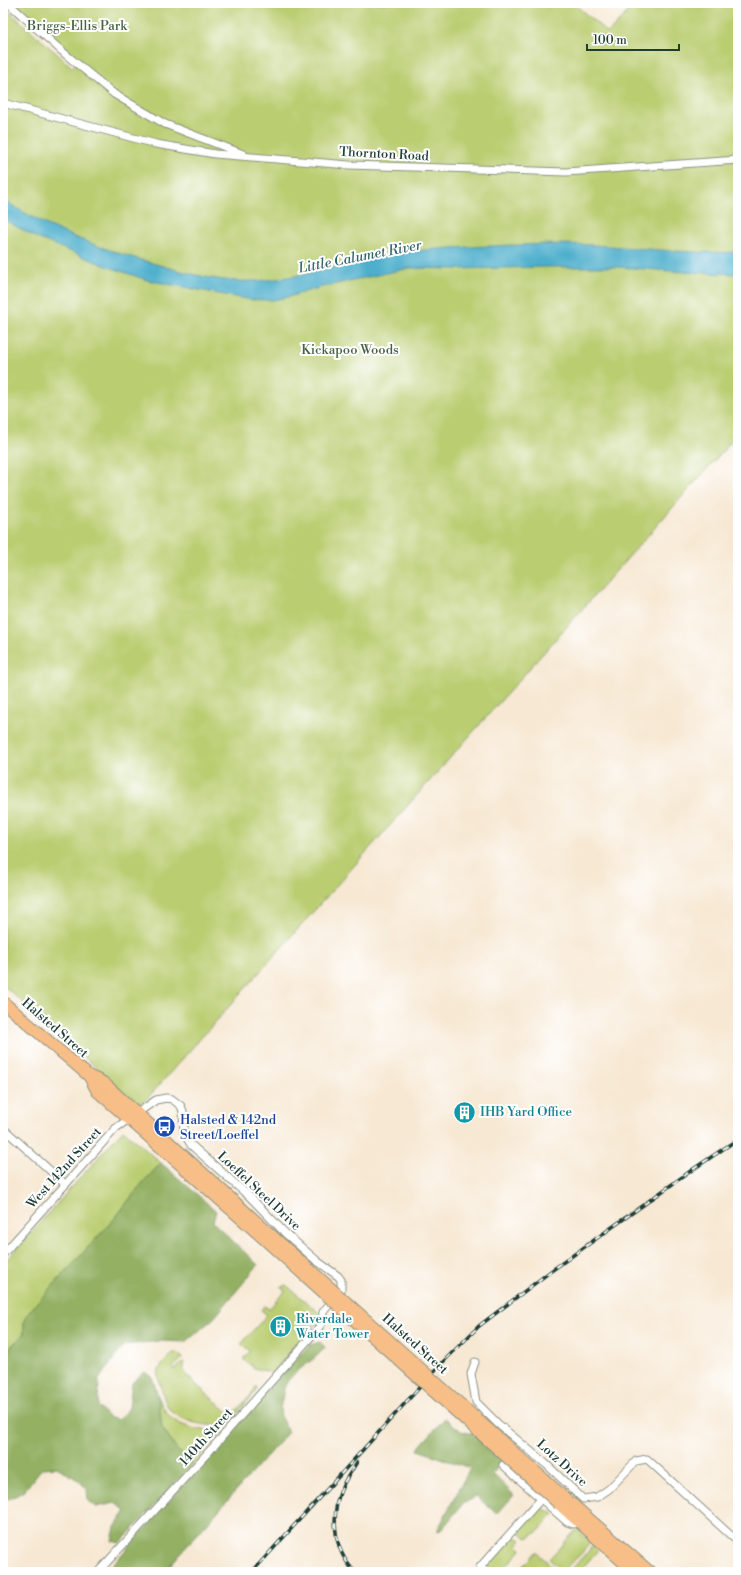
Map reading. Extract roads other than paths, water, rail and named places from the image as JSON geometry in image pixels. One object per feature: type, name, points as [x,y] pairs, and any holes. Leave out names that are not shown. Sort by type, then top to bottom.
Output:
[{"type":"main road","name":"Halsted Street","points":[[3,1002],[89,1076],[97,1091],[132,1116],[562,1501],[650,1572]]},
{"type":"main road","name":"Halsted Street","points":[[562,1501],[580,1522],[634,1572]]},
{"type":"street","points":[[8,3],[64,53],[114,94],[165,124],[251,156]]},
{"type":"street","name":"Thornton Road","points":[[3,103],[156,144],[215,154],[349,165],[566,172],[738,160]]},
{"type":"street","name":"Loeffel Steel Drive","points":[[132,1116],[156,1100],[166,1098],[181,1106],[183,1111],[184,1132],[191,1145],[234,1182],[285,1233],[341,1280],[341,1290],[323,1312]]},
{"type":"street","name":"West 142nd Street","points":[[3,1254],[116,1128],[132,1116]]},
{"type":"street","points":[[3,1128],[65,1184]]},
{"type":"street","name":"140th Street","points":[[98,1572],[214,1446],[316,1331],[322,1323],[323,1312]]},
{"type":"street","name":"Lotz Drive","points":[[475,1362],[471,1374],[476,1402],[498,1424],[547,1465],[583,1499],[597,1497],[614,1484],[636,1461],[647,1459],[738,1542]]},
{"type":"street","name":"Halsted Street","points":[[503,1466],[567,1522],[573,1524],[580,1522]]},
{"type":"street","points":[[483,1569],[541,1499]]},
{"type":"water","points":[[3,199],[21,211],[60,231],[101,247],[142,260],[220,280],[256,281],[274,279],[309,273],[379,256],[433,249],[547,244],[579,244],[684,251],[738,252],[738,274],[618,267],[453,269],[410,268],[322,287],[288,297],[273,300],[251,300],[147,280],[109,267],[37,238],[3,219]]},
{"type":"railway","points":[[252,1572],[437,1368],[479,1326],[551,1271],[692,1170],[738,1139]]},
{"type":"railway","points":[[355,1572],[347,1563],[342,1552],[338,1541],[335,1517],[344,1483],[357,1462]]},
{"type":"place","name":"IHB Yard Office","points":[[464,1112]]},
{"type":"place","name":"Halsted & 142nd Street/Loeffel","points":[[165,1127]]},
{"type":"place","name":"Riverdale Water Tower","points":[[280,1326]]},
{"type":"park label","name":"Briggs-Ellis Park","points":[[77,26]]},
{"type":"park label","name":"Kickapoo Woods","points":[[350,350]]},
{"type":"water label","name":"Little Calumet River","points":[[360,257]]}]
